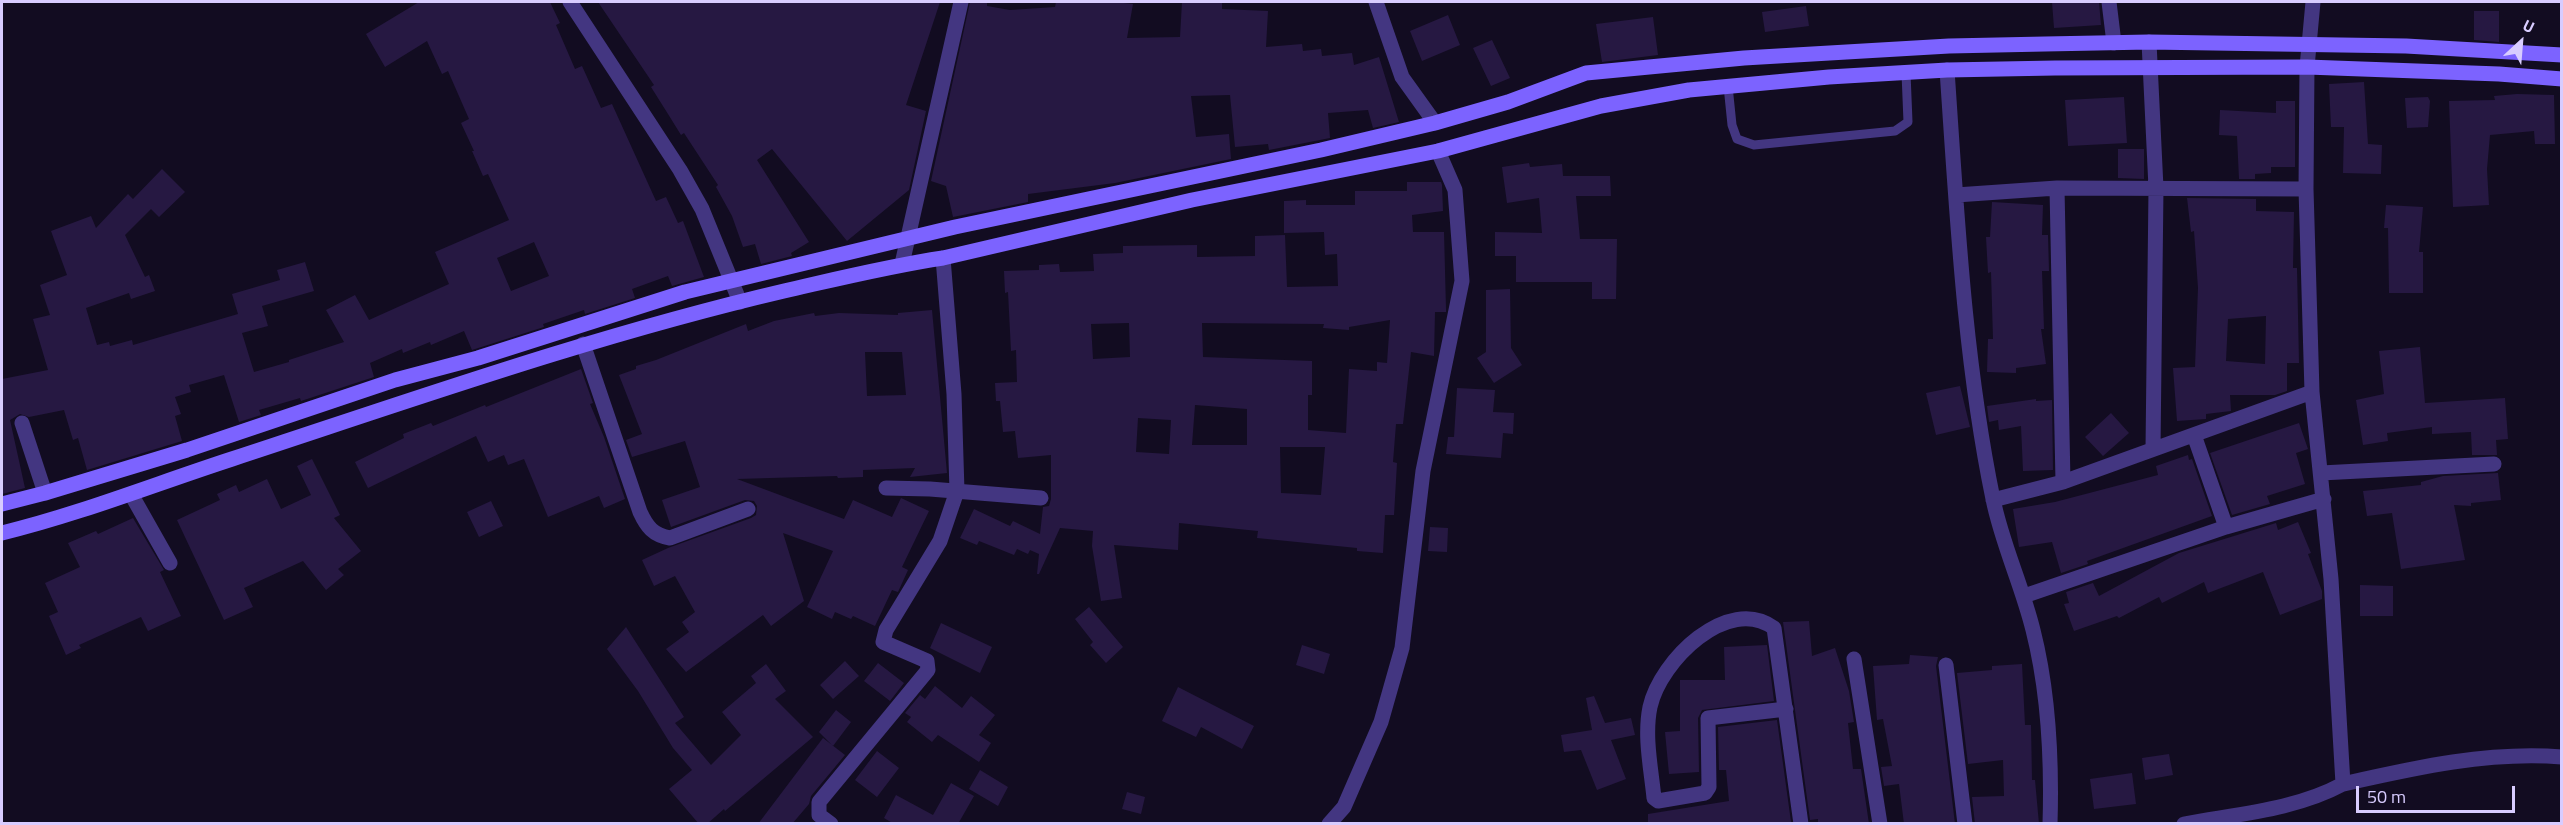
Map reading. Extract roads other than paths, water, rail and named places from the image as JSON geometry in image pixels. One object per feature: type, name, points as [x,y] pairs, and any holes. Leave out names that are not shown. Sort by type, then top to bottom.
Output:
[{"type":"main road","points":[[2,504],[187,450],[395,380],[478,358],[576,325],[731,281],[908,238],[1321,150],[1435,123],[1508,102],[1587,73],[1744,58],[1949,46],[2149,42],[2406,46],[2562,55]]},
{"type":"main road","points":[[1744,58],[1750,84]]},
{"type":"main road","points":[[2,533],[64,516],[583,344],[740,302],[1192,200],[1438,151],[1601,106],[1658,94],[1750,84],[1947,70],[2307,67],[2499,74],[2562,79]]},
{"type":"main road","points":[[187,450],[195,471]]},
{"type":"street","points":[[570,2],[680,170],[702,208],[740,302]]},
{"type":"street","points":[[902,264],[961,2]]},
{"type":"street","points":[[1376,2],[1402,77],[1435,123]]},
{"type":"street","points":[[2109,2],[2114,43]]},
{"type":"street","points":[[2313,2],[2307,67],[2306,189],[2312,393],[2324,499],[2343,784]]},
{"type":"street","points":[[2149,42],[2156,188],[2153,449]]},
{"type":"street","points":[[1947,70],[1967,332],[1993,500],[2024,596],[2038,656],[2048,716],[2050,824]]},
{"type":"street","points":[[1329,824],[1344,807],[1381,722],[1401,648],[1423,471],[1462,281],[1455,190],[1438,151]]},
{"type":"street","points":[[1956,195],[2057,188],[2306,189]]},
{"type":"street","points":[[2057,188],[2063,482]]},
{"type":"street","points":[[831,824],[819,815],[819,802],[928,670],[927,661],[883,642],[886,630],[940,541],[957,491],[954,394],[943,258]]},
{"type":"street","points":[[583,344],[640,512],[652,532],[658,536],[670,538],[748,510]]},
{"type":"street","points":[[1993,500],[2063,482],[2312,393]]},
{"type":"street","points":[[21,423],[45,493]]},
{"type":"street","points":[[2194,435],[2226,527]]},
{"type":"street","points":[[2320,473],[2494,464]]},
{"type":"street","points":[[886,488],[1041,498]]},
{"type":"street","points":[[131,494],[170,563]]},
{"type":"street","points":[[2024,596],[2226,527],[2324,499]]},
{"type":"street","points":[[1786,709],[1708,718],[1709,787],[1705,793],[1658,801],[1654,798],[1647,726],[1657,682],[1681,653],[1708,630],[1746,618],[1764,620],[1774,628],[1786,709],[1801,824]]},
{"type":"street","points":[[1854,659],[1880,824]]},
{"type":"street","points":[[1946,665],[1965,824]]},
{"type":"street","points":[[2184,824],[2299,802],[2343,784],[2412,769],[2500,756],[2531,754],[2562,757]]},
{"type":"lane","points":[[1728,86],[1732,125],[1737,139],[1754,144],[1895,131],[1908,122],[1906,73]]}]
